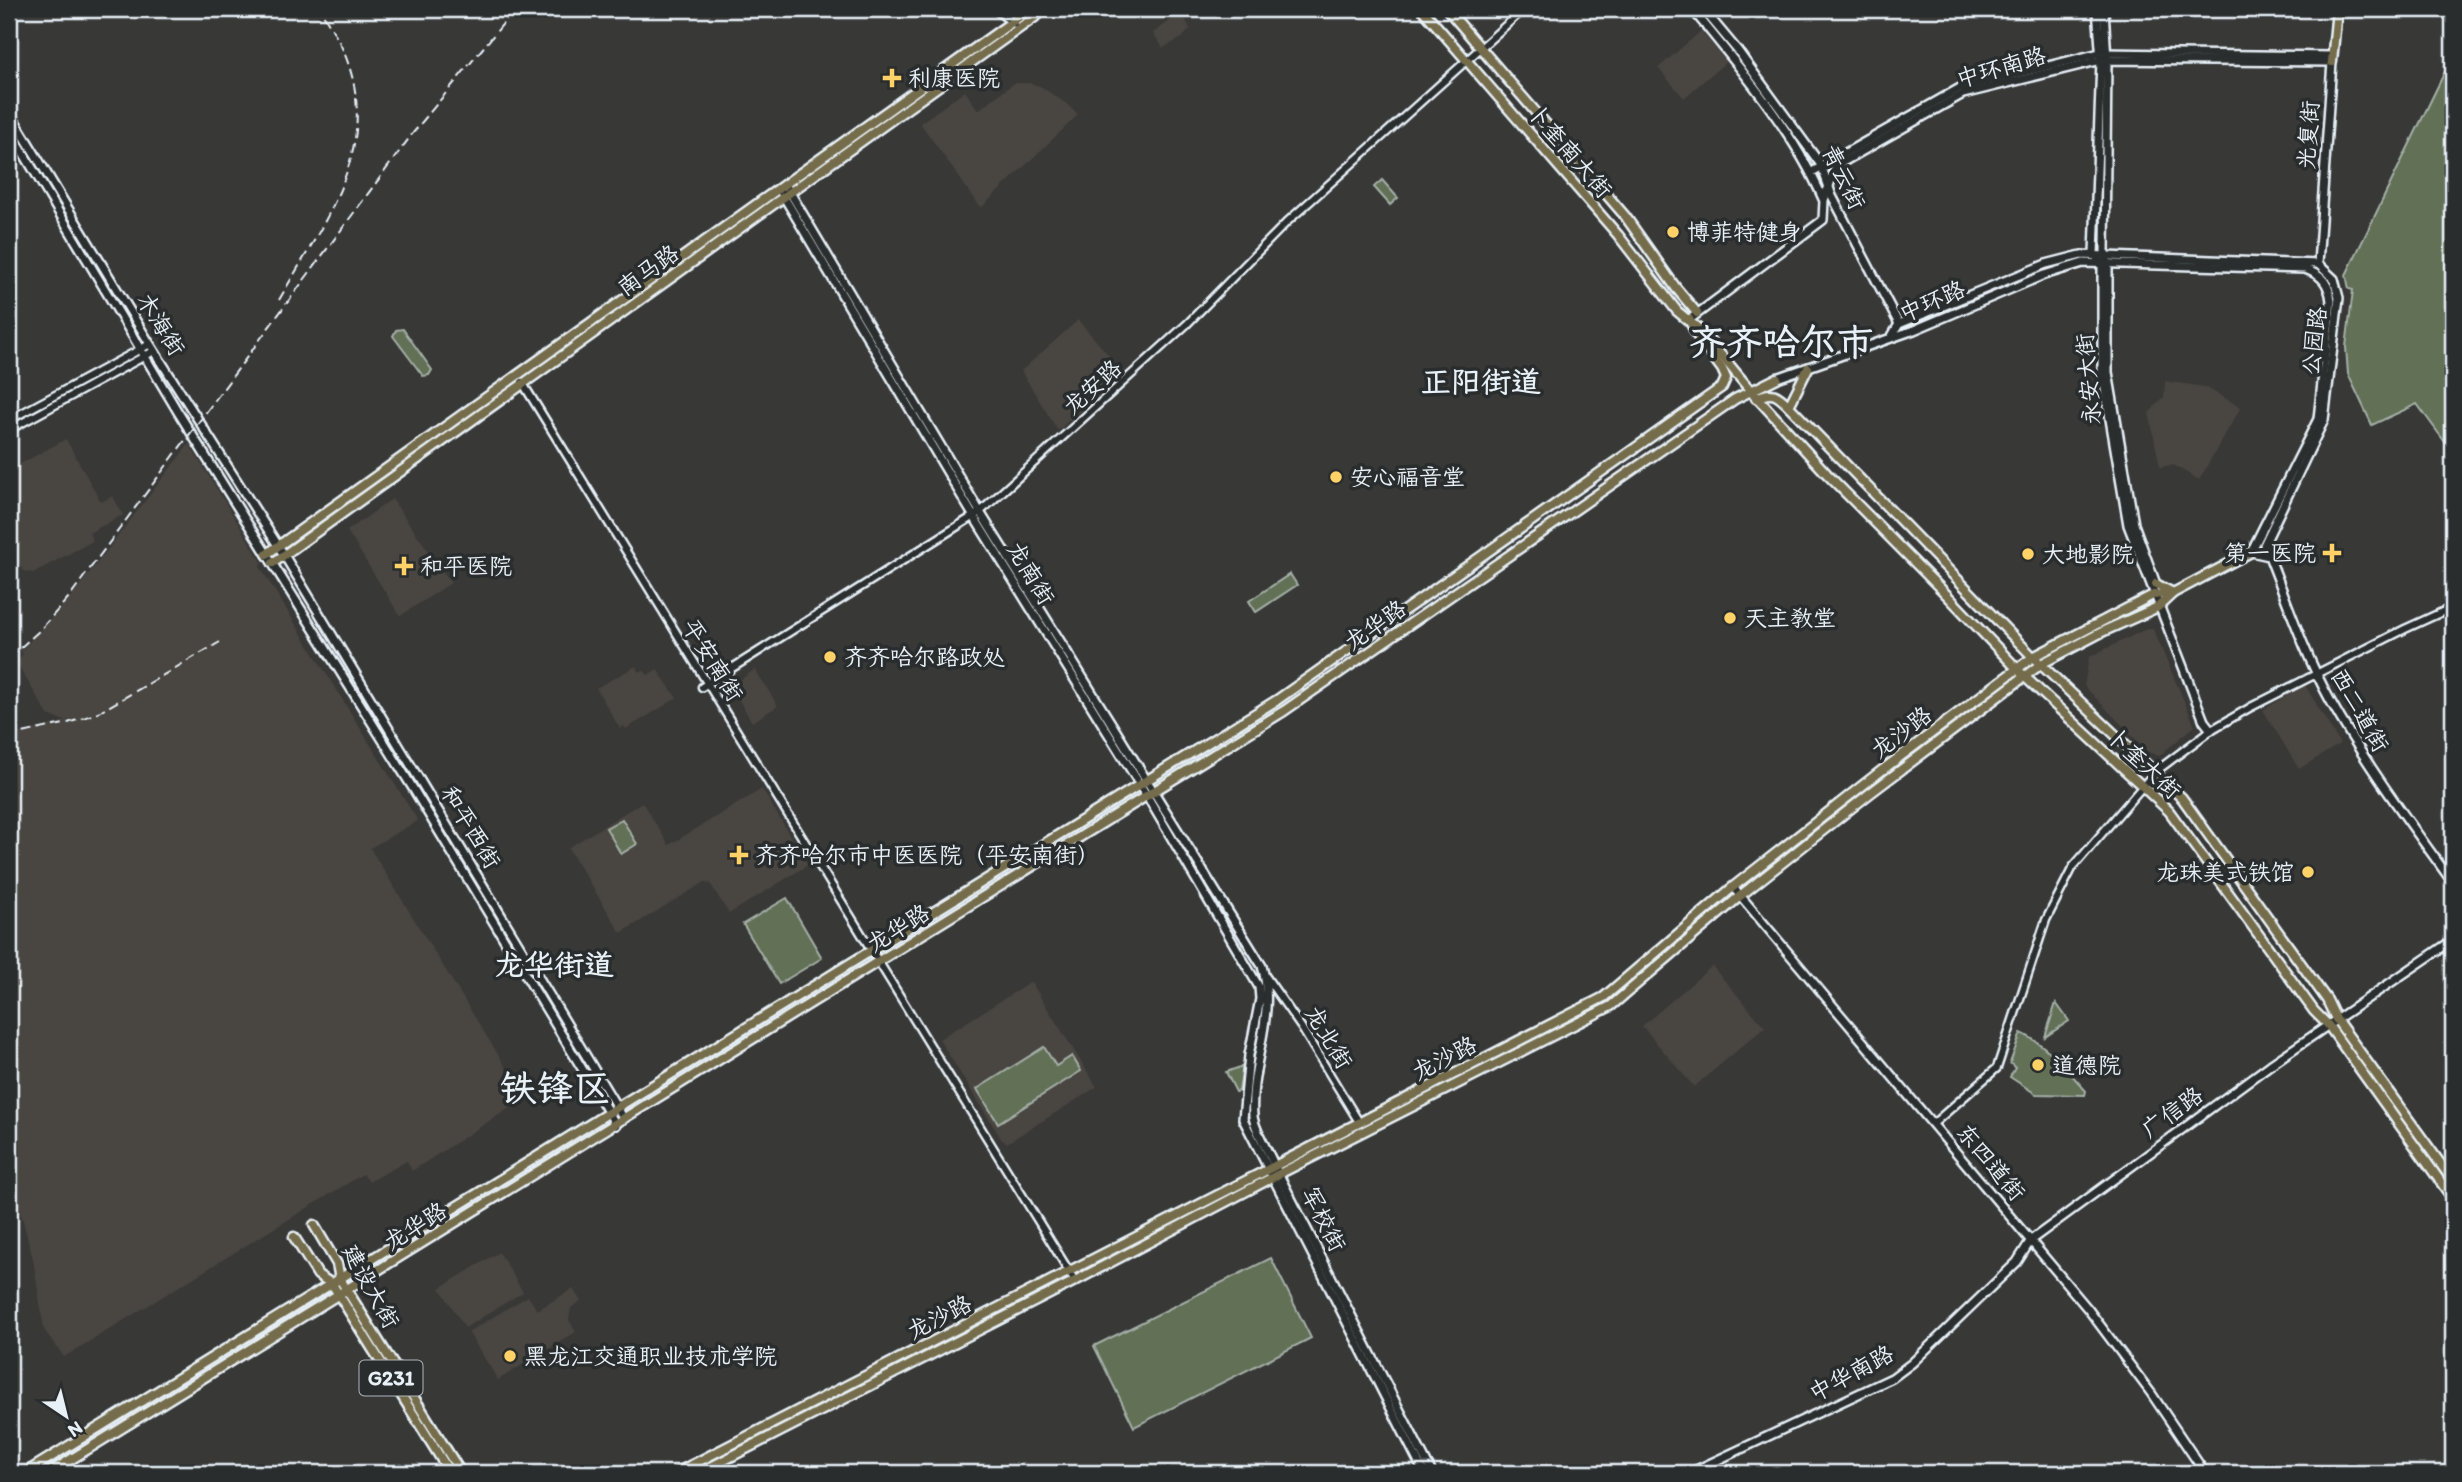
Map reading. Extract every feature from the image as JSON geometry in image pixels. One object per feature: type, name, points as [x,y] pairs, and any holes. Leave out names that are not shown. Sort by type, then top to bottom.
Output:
[{"type":"main road","points":[[995,9],[1020,27]]},
{"type":"main road","name":"南马路","points":[[272,563],[523,384],[1030,9]]},
{"type":"main road","name":"南马路","points":[[267,554],[518,375],[1046,9]]},
{"type":"main road","name":"卜奎南大街","points":[[1422,9],[1618,234],[1677,311],[1689,319]]},
{"type":"main road","name":"卜奎南大街","points":[[1447,9],[1625,216],[1697,313]]},
{"type":"main road","name":"青云街","points":[[1692,9],[1733,60],[1812,172],[1824,200]]},
{"type":"main road","name":"青云街","points":[[1703,9],[1738,51],[1821,165],[1832,196],[1899,324]]},
{"type":"main road","name":"永安大街","points":[[2094,254],[2104,56],[2097,9]]},
{"type":"main road","name":"永安大街","points":[[2104,9],[2105,264],[2102,379],[2128,525],[2158,607],[2204,720],[2211,730]]},
{"type":"main road","name":"光复街","points":[[2318,264],[2337,9]]},
{"type":"main road","name":"中环南路","points":[[1812,172],[1960,88],[2104,56],[2332,59]]},
{"type":"main road","name":"中环南路","points":[[1689,319],[1823,220],[1824,200],[1836,166],[1963,94],[2104,56]]},
{"type":"main road","name":"木海街","points":[[9,111],[152,347],[284,555]]},
{"type":"main road","name":"木海街","points":[[9,129],[272,563]]},
{"type":"main road","name":"龙南街","points":[[785,190],[977,514],[1151,794],[1259,986],[1257,1010]]},
{"type":"main road","points":[[2094,254],[2318,264]]},
{"type":"main road","points":[[2094,254],[2105,264]]},
{"type":"main road","name":"中环路","points":[[1899,324],[2046,264],[2094,254]]},
{"type":"main road","name":"中环路","points":[[1777,379],[1889,339],[2043,275],[2083,263],[2105,264]]},
{"type":"main road","name":"永安大街","points":[[2105,264],[2108,372],[2134,524],[2156,584]]},
{"type":"main road","name":"公园路","points":[[2105,264],[2305,269],[2316,273],[2329,286],[2331,301],[2318,419],[2251,552]]},
{"type":"main road","name":"公园路","points":[[2269,556],[2264,545],[2324,420],[2339,298],[2334,279],[2318,264]]},
{"type":"main road","points":[[1689,319],[1753,395]]},
{"type":"main road","name":"龙华路","points":[[25,1473],[1277,700],[1722,387],[1726,377],[1723,369],[1696,334],[1689,319]]},
{"type":"main road","points":[[1889,339],[1899,324]]},
{"type":"main road","points":[[1788,406],[1808,368]]},
{"type":"main road","name":"龙华路","points":[[49,1473],[1284,711],[1735,399],[1753,395],[1777,379]]},
{"type":"main road","name":"卜奎大街","points":[[1753,395],[1776,393],[2033,657],[2182,798],[2453,1181]]},
{"type":"main road","name":"卜奎大街","points":[[1753,395],[2017,669],[2169,811],[2453,1199]]},
{"type":"main road","points":[[2251,552],[2269,556]]},
{"type":"main road","name":"龙沙路","points":[[699,1473],[1276,1175],[1611,1006],[1740,896],[1875,789],[2041,664],[2158,607],[2173,593],[2251,552]]},
{"type":"main road","name":"和平西街","points":[[284,555],[624,1119]]},
{"type":"main road","name":"西二道街","points":[[2269,556],[2317,674],[2381,785],[2453,883]]},
{"type":"main road","name":"和平西街","points":[[272,563],[414,790],[616,1125]]},
{"type":"main road","points":[[2156,584],[2173,593]]},
{"type":"main road","name":"龙沙路","points":[[676,1473],[1605,997],[1733,887],[2033,657],[2154,595],[2173,593]]},
{"type":"main road","name":"龙南街","points":[[1151,794],[1263,973]]},
{"type":"main road","name":"东四道街","points":[[1733,887],[2088,1309],[2151,1393],[2205,1473]]},
{"type":"main road","name":"广信路","points":[[2031,1240],[2175,1133],[2453,940]]},
{"type":"main road","name":"军校街","points":[[1263,973],[1266,1011],[1257,1064],[1253,1118],[1271,1166]]},
{"type":"main road","name":"军校街","points":[[1257,1010],[1249,1055],[1243,1119],[1276,1175],[1432,1473]]},
{"type":"main road","name":"军校街","points":[[1276,1175],[1424,1473]]},
{"type":"main road","name":"建设大街","points":[[314,1225],[337,1264],[336,1281],[461,1473]]},
{"type":"main road","name":"建设大街","points":[[294,1237],[318,1275],[336,1281]]},
{"type":"main road","name":"中华南路","points":[[1690,1473],[1892,1378],[1912,1363],[2017,1262],[2031,1240]]},
{"type":"main road","name":"建设大街","points":[[343,1292],[450,1473]]},
{"type":"street","name":"龙安路","points":[[704,686],[977,514],[1187,324],[1287,222],[1524,9]]},
{"type":"street","points":[[9,430],[152,347]]},
{"type":"street","points":[[9,420],[143,353]]},
{"type":"street","name":"平安南街","points":[[518,375],[704,686],[1075,1281]]},
{"type":"street","points":[[1933,1124],[1997,1068],[2046,920],[2073,867],[2155,772],[2211,730],[2405,629],[2453,607]]},
{"type":"street","name":"龙北街","points":[[1263,973],[1298,1028]]},
{"type":"street","name":"龙北街","points":[[1263,973],[1301,1027],[1359,1122]]},
{"type":"shaded area","points":[[1182,12],[1190,29],[1182,38],[1163,48],[1153,33]]},
{"type":"shaded area","points":[[1701,31],[1727,61],[1684,98],[1658,68]]},
{"type":"shaded area","points":[[1014,83],[1040,86],[1078,115],[981,208],[920,123],[965,91],[978,110]]},
{"type":"shaded area","points":[[1078,320],[1121,369],[1058,431],[1021,371]]},
{"type":"shaded area","points":[[2165,381],[2205,387],[2241,407],[2199,480],[2173,465],[2160,467],[2149,413],[2164,397]]},
{"type":"shaded area","points":[[66,439],[101,502],[113,496],[123,515],[89,533],[93,541],[33,573],[23,571],[9,544],[9,470]]},
{"type":"shaded area","points":[[189,444],[262,562],[260,567],[418,821],[370,848],[525,1098],[412,1171],[407,1161],[369,1182],[363,1174],[64,1357],[44,1330],[33,1259],[9,1168],[9,736],[89,715],[65,721],[48,715],[16,662],[23,654],[21,651],[74,593]]},
{"type":"shaded area","name":"和平医院","points":[[392,499],[451,583],[400,616],[347,531]]},
{"type":"shaded area","points":[[2148,628],[2153,629],[2195,726],[2159,756],[2148,752],[2084,686],[2089,657]]},
{"type":"shaded area","points":[[636,666],[639,672],[644,670],[648,675],[657,669],[677,698],[626,729],[624,726],[620,729],[596,688]]},
{"type":"shaded area","points":[[755,669],[778,706],[752,722],[731,687]]},
{"type":"shaded area","points":[[2305,685],[2340,744],[2299,769],[2263,710]]},
{"type":"shaded area","points":[[762,789],[808,865],[729,914],[710,883],[705,882],[621,933],[568,848],[642,802],[669,845]]},
{"type":"shaded area","points":[[1712,966],[1765,1027],[1694,1087],[1642,1026]]},
{"type":"shaded area","points":[[1031,982],[1097,1087],[1007,1143],[1002,1140],[939,1039]]},
{"type":"shaded area","points":[[499,1252],[523,1292],[465,1328],[440,1288]]},
{"type":"shaded area","name":"黑龙江交通职业技术学院","points":[[573,1289],[581,1301],[571,1308],[569,1320],[576,1332],[498,1380],[468,1332],[528,1296],[537,1310]]},
{"type":"green space","points":[[2453,55],[2453,453],[2417,404],[2372,425],[2348,374],[2346,347],[2353,290],[2349,289],[2346,275]]},
{"type":"green space","points":[[1382,180],[1398,198],[1390,205],[1374,187]]},
{"type":"green space","points":[[403,329],[432,370],[429,375],[423,376],[393,336],[396,330]]},
{"type":"green space","points":[[1290,574],[1297,585],[1256,612],[1249,601]]},
{"type":"green space","points":[[622,819],[637,844],[621,854],[606,828]]},
{"type":"green space","points":[[787,898],[822,958],[779,984],[743,924]]},
{"type":"green space","points":[[2056,1003],[2069,1021],[2045,1037]]},
{"type":"green space","name":"道德院","points":[[2021,1033],[2056,1058],[2086,1091],[2085,1095],[2036,1094],[2010,1077],[2015,1068],[2010,1063]]},
{"type":"green space","points":[[1044,1047],[1056,1066],[1072,1056],[1081,1071],[998,1123],[977,1089]]},
{"type":"green space","points":[[1243,1066],[1239,1091],[1236,1092],[1226,1072]]},
{"type":"green space","points":[[1271,1258],[1311,1338],[1134,1427],[1094,1346]]},
{"type":"railway","points":[[279,300],[327,218],[350,160],[356,130],[356,98],[349,66],[320,9]]},
{"type":"railway","points":[[9,658],[40,630],[69,597],[413,133],[515,9]]},
{"type":"railway","points":[[9,736],[68,723],[98,713],[220,642]]},
{"type":"place","name":"利康医院","points":[[892,78]]},
{"type":"place","name":"博菲特健身","points":[[1673,232]]},
{"type":"place","name":"安心福音堂","points":[[1336,477]]},
{"type":"place","name":"第一医院","points":[[2332,553]]},
{"type":"place","name":"大地影院","points":[[2028,554]]},
{"type":"place","name":"和平医院","points":[[404,566]]},
{"type":"place","name":"天主教堂","points":[[1730,618]]},
{"type":"place","name":"齐齐哈尔路政处","points":[[830,657]]},
{"type":"place","name":"齐齐哈尔市中医医院（平安南街）","points":[[739,855]]},
{"type":"place","name":"龙珠美式铁馆","points":[[2308,872]]},
{"type":"place","name":"道德院","points":[[2038,1065]]},
{"type":"place","name":"黑龙江交通职业技术学院","points":[[510,1356]]},
{"type":"district","name":"齐齐哈尔市","points":[[1781,342]]},
{"type":"district","name":"正阳街道","points":[[1481,382]]},
{"type":"district","name":"龙华街道","points":[[554,965]]},
{"type":"district","name":"铁锋区","points":[[555,1088]]}]
